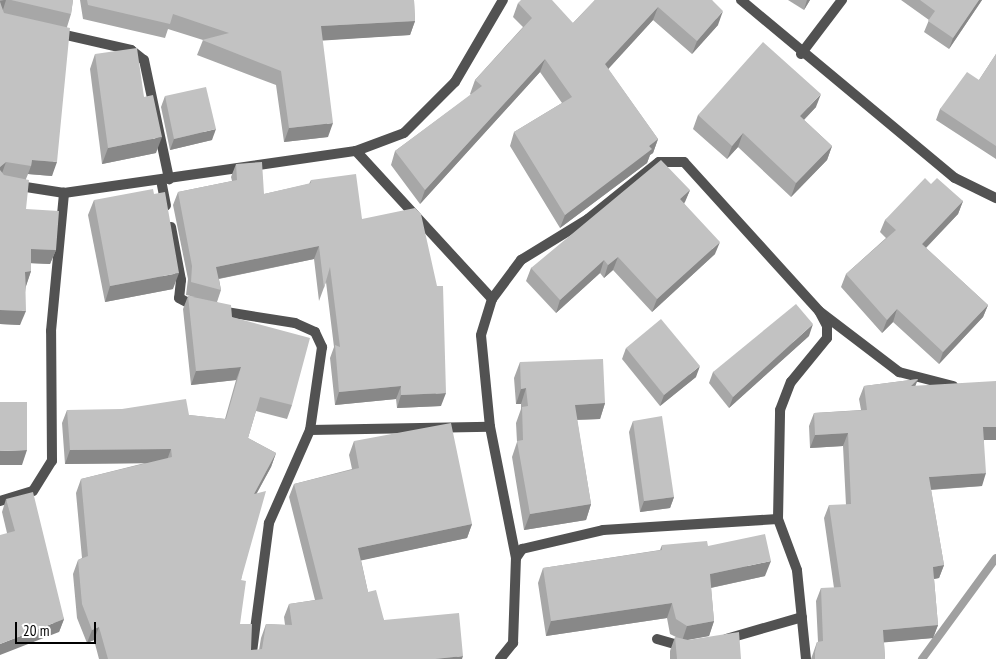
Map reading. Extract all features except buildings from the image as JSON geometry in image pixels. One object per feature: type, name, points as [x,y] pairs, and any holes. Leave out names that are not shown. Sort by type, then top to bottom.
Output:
[{"type":"street","points":[[0,183],[64,193],[356,151],[404,133],[455,82],[503,0]]},
{"type":"street","points":[[741,0],[801,54],[955,178],[996,198]]},
{"type":"street","points":[[801,54],[842,0]]},
{"type":"street","points":[[47,31],[131,50],[144,60],[181,280],[179,298],[192,306],[296,323],[315,332],[322,347],[321,366],[310,430],[269,523],[251,659]]},
{"type":"street","points":[[356,151],[492,300]]},
{"type":"street","points":[[500,659],[512,643],[516,558],[490,426],[481,335],[492,300],[521,260],[588,219],[659,162],[672,158],[684,162],[819,311],[899,372],[969,387]]},
{"type":"street","points":[[0,501],[33,491],[52,461],[51,331],[64,193]]},
{"type":"street","points":[[806,659],[796,570],[778,519],[780,410],[791,382],[827,338],[828,326],[819,311]]},
{"type":"street","points":[[310,430],[490,426]]},
{"type":"street","points":[[516,558],[522,549],[603,530],[778,519]]},
{"type":"street","points":[[716,641],[802,617]]},
{"type":"street","points":[[657,639],[681,648],[699,644]]},
{"type":"waterway","points":[[922,659],[996,558]]}]
